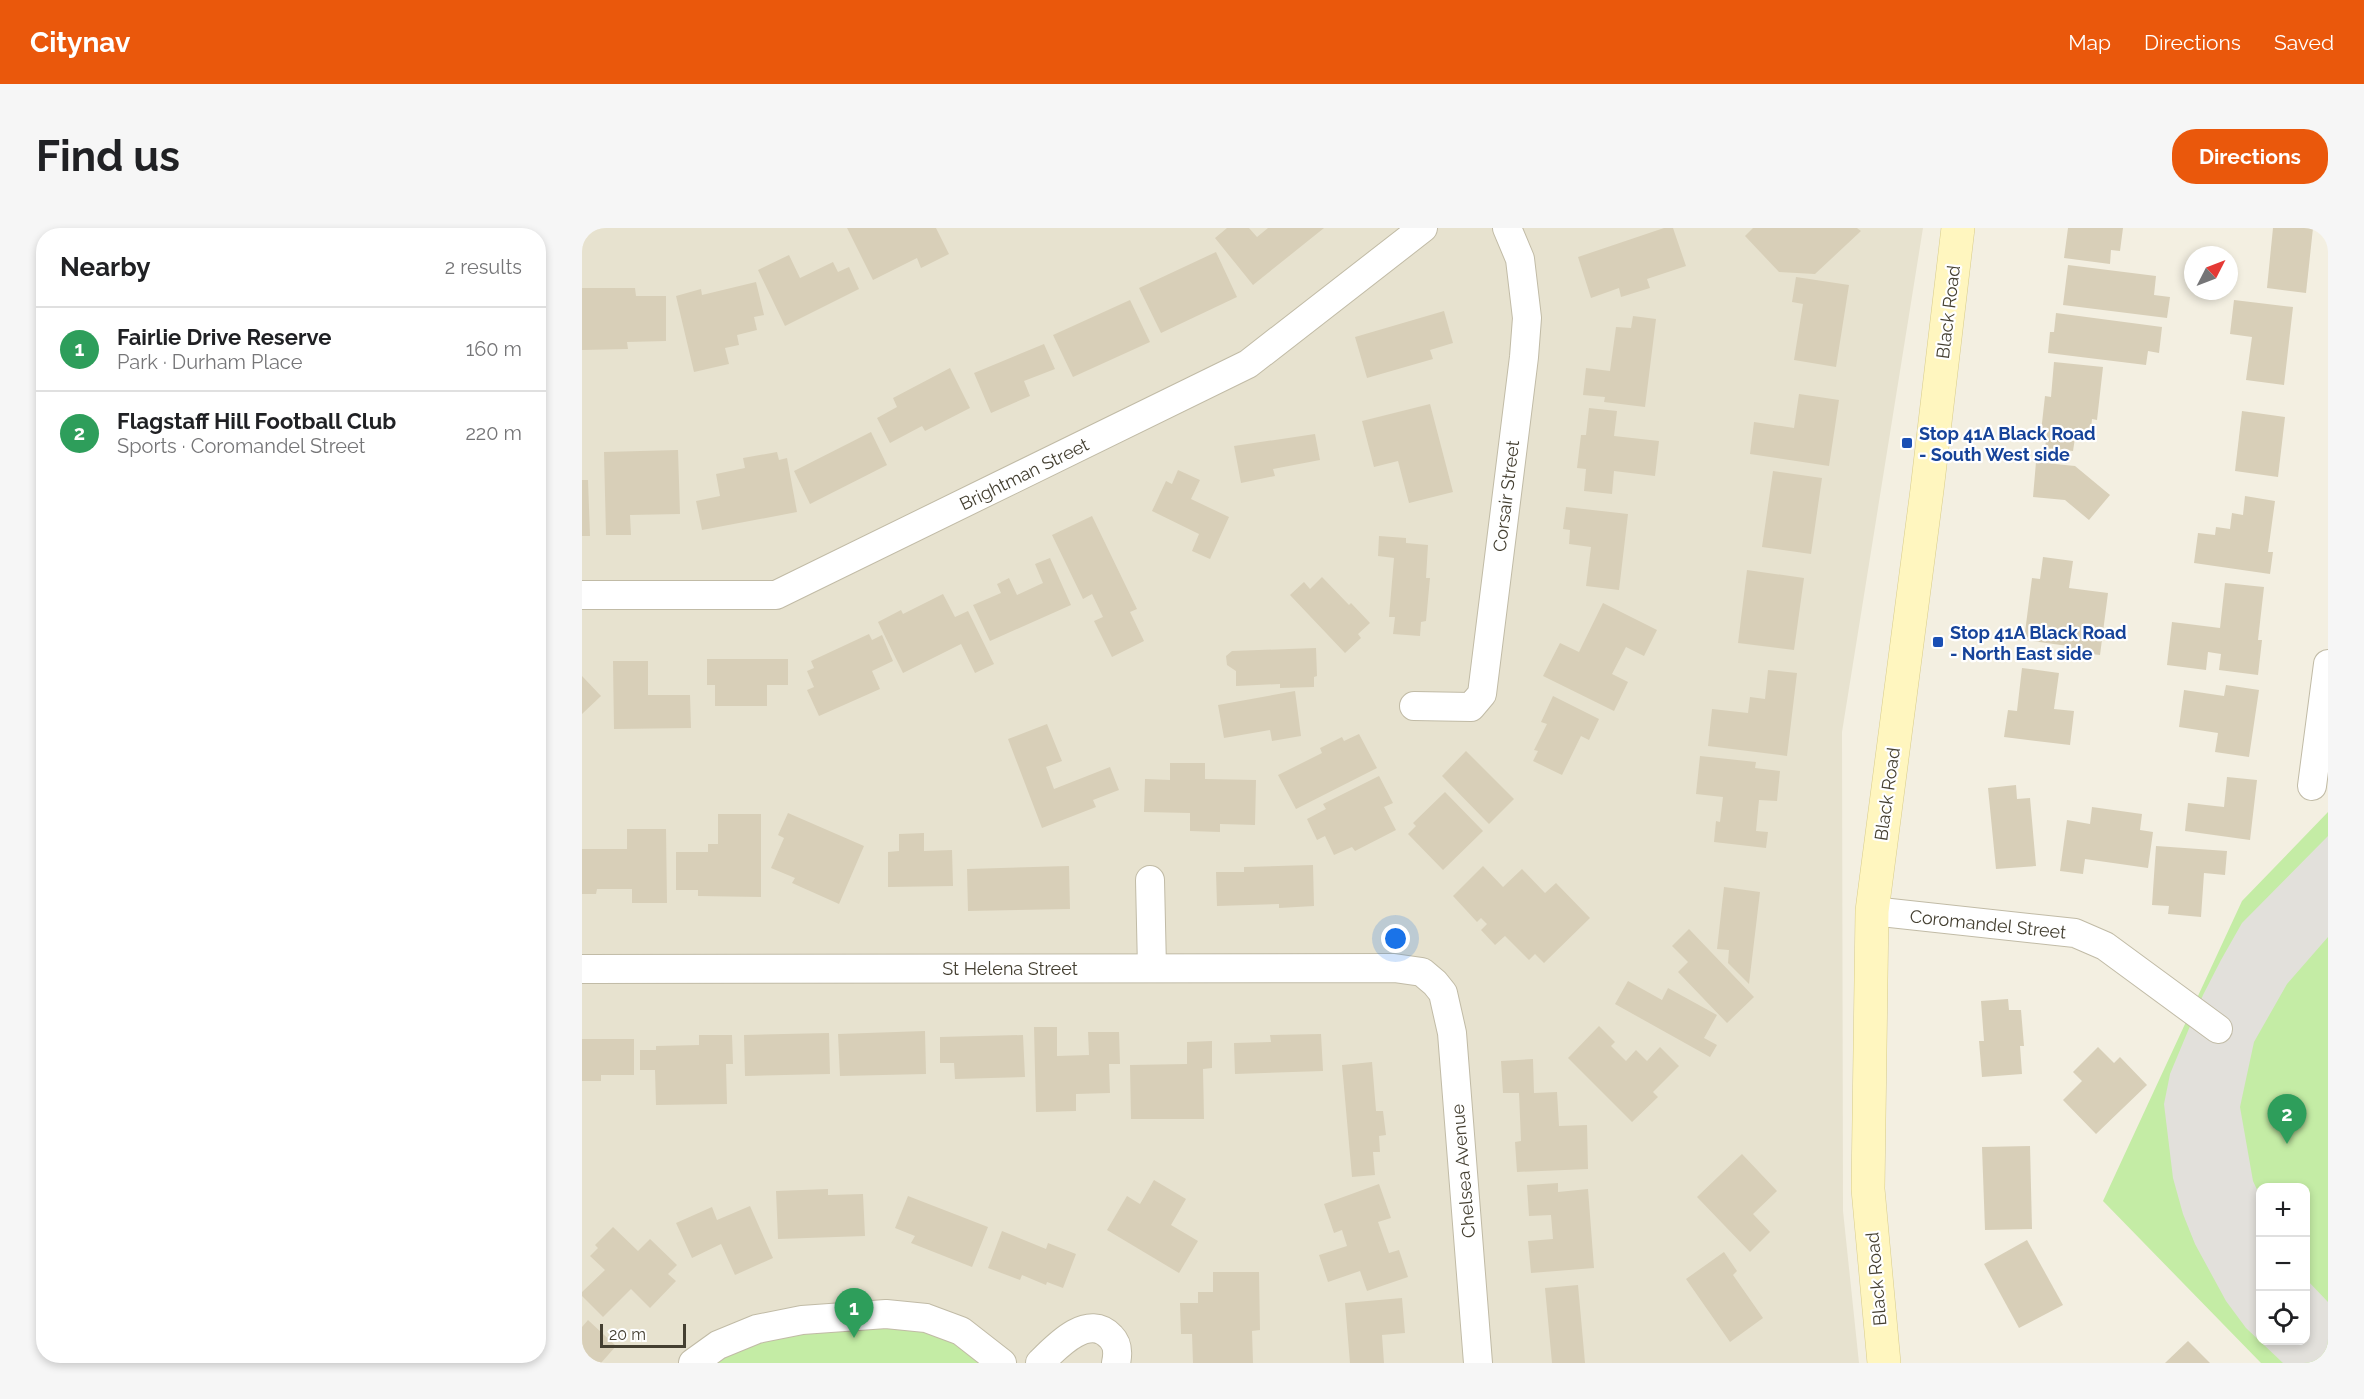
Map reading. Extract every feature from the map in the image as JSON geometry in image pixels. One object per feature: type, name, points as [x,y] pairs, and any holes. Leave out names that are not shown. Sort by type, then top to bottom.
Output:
[{"type":"main road","name":"Black Road","points":[[1884,1363],[1868,1189],[1872,911],[1927,490],[1958,228]]},
{"type":"street","name":"Brightman Street","points":[[582,595],[776,595],[1248,364],[1423,228]]},
{"type":"street","name":"Corsair Street","points":[[1414,706],[1471,707],[1482,694],[1527,318],[1520,259],[1507,228]]},
{"type":"street","points":[[2313,786],[2328,664]]},
{"type":"street","points":[[1150,880],[1152,968]]},
{"type":"street","name":"Coromandel Street","points":[[1872,911],[2075,933],[2105,946],[2218,1029]]},
{"type":"street","name":"St Helena Street","points":[[582,969],[1394,968],[1422,972],[1435,983]]},
{"type":"street","name":"Chelsea Avenue","points":[[1435,983],[1443,993],[1452,1033],[1478,1363]]},
{"type":"street","points":[[693,1363],[718,1345],[757,1329],[802,1320],[886,1314],[926,1318],[961,1331],[1002,1363]]},
{"type":"street","points":[[1040,1363],[1072,1335],[1086,1328],[1101,1330],[1112,1337],[1119,1353],[1116,1363]]},
{"type":"shaded area","points":[[582,228],[1923,228],[1842,732],[1843,1211],[1859,1363],[582,1363]]},
{"type":"shaded area","points":[[2328,836],[2328,937],[2287,984],[2254,1042],[2240,1107],[2256,1187],[2256,1337],[2226,1301],[2195,1244],[2183,1214],[2173,1178],[2164,1104],[2170,1074],[2203,995],[2242,923]]},
{"type":"shaded area","points":[[2310,1283],[2328,1302],[2328,1363],[2283,1363],[2264,1345],[2310,1345]]},
{"type":"green space","points":[[2328,812],[2328,1363],[2261,1363],[2103,1201],[2242,901]]},
{"type":"green space","points":[[886,1314],[1002,1363],[693,1363],[718,1345]]},
{"type":"building","points":[[847,228],[936,228],[949,254],[921,268],[917,258],[873,280]]},
{"type":"building","points":[[1227,228],[1249,228],[1257,237],[1268,228],[1324,228],[1253,285],[1215,238]]},
{"type":"building","points":[[1664,228],[1673,228],[1686,266],[1647,279],[1650,288],[1621,297],[1619,288],[1591,298],[1578,257]]},
{"type":"building","points":[[1753,228],[1857,228],[1861,231],[1815,274],[1779,272],[1745,236]]},
{"type":"building","points":[[2068,228],[2123,228],[2120,251],[2111,250],[2110,264],[2064,258]]},
{"type":"building","points":[[2273,228],[2313,228],[2306,293],[2267,288]]},
{"type":"building","points":[[1216,252],[1237,297],[1161,333],[1139,288]]},
{"type":"building","points":[[789,255],[800,278],[833,262],[838,272],[849,267],[859,289],[785,326],[758,270]]},
{"type":"building","points":[[2068,265],[2156,276],[2154,295],[2170,297],[2167,318],[2063,305]]},
{"type":"building","points":[[1796,277],[1849,285],[1836,367],[1794,360],[1803,304],[1792,302]]},
{"type":"building","points":[[756,282],[764,315],[754,317],[757,330],[737,335],[739,345],[725,348],[729,364],[694,372],[676,296],[701,289],[702,295]]},
{"type":"building","points":[[582,288],[635,288],[636,296],[666,296],[666,341],[627,342],[628,349],[582,350]]},
{"type":"building","points":[[1130,300],[1150,342],[1073,377],[1053,335]]},
{"type":"building","points":[[2234,300],[2293,307],[2284,385],[2246,380],[2252,337],[2230,334]]},
{"type":"building","points":[[1444,311],[1453,343],[1430,350],[1433,359],[1367,378],[1355,337]]},
{"type":"building","points":[[2056,313],[2162,327],[2159,353],[2148,351],[2146,365],[2048,353],[2050,332],[2054,332]]},
{"type":"building","points":[[1633,316],[1656,319],[1645,407],[1604,402],[1605,397],[1583,395],[1586,368],[1610,371],[1616,327],[1631,328]]},
{"type":"building","points":[[1044,344],[1055,369],[1024,381],[1030,396],[991,413],[974,373]]},
{"type":"building","points":[[2054,362],[2103,367],[2097,420],[2092,419],[2090,439],[2075,438],[2073,451],[2045,448],[2047,432],[2041,432],[2045,396],[2051,397]]},
{"type":"building","points":[[950,368],[970,408],[925,431],[922,426],[890,443],[877,418],[897,407],[893,398]]},
{"type":"building","points":[[1799,394],[1839,400],[1829,466],[1750,454],[1754,422],[1794,428]]},
{"type":"building","points":[[1430,404],[1453,492],[1409,503],[1398,461],[1374,467],[1362,421]]},
{"type":"building","points":[[1589,408],[1617,411],[1614,436],[1659,441],[1655,476],[1614,471],[1612,494],[1584,491],[1586,469],[1577,468],[1581,435],[1586,435]]},
{"type":"building","points":[[2242,411],[2285,417],[2278,477],[2235,471]]},
{"type":"building","points":[[871,432],[887,465],[810,504],[794,471]]},
{"type":"building","points":[[1315,434],[1320,460],[1273,469],[1275,476],[1241,483],[1234,446]]},
{"type":"building","points":[[678,450],[680,514],[630,515],[631,535],[606,535],[604,452]]},
{"type":"building","points":[[777,452],[779,460],[787,458],[797,512],[702,530],[696,501],[720,496],[716,474],[745,468],[743,458]]},
{"type":"building","points":[[2036,462],[2075,466],[2110,495],[2089,520],[2065,500],[2033,497]]},
{"type":"building","points":[[1178,470],[1200,480],[1191,499],[1229,517],[1210,559],[1192,551],[1199,534],[1152,511],[1166,481],[1172,484]]},
{"type":"building","points":[[1773,471],[1822,478],[1811,554],[1762,547]]},
{"type":"building","points":[[582,480],[588,480],[590,536],[582,536]]},
{"type":"building","points":[[2245,496],[2275,501],[2268,552],[2273,552],[2270,574],[2194,563],[2198,533],[2215,535],[2216,527],[2230,529],[2232,513],[2243,515]]},
{"type":"building","points":[[1566,507],[1628,514],[1619,590],[1586,586],[1591,547],[1569,544],[1570,530],[1563,529]]},
{"type":"building","points":[[1092,516],[1137,609],[1130,612],[1144,641],[1112,657],[1094,621],[1103,617],[1092,594],[1083,599],[1052,535]]},
{"type":"building","points":[[1379,536],[1406,538],[1406,543],[1428,545],[1426,578],[1430,578],[1426,621],[1421,622],[1420,636],[1393,634],[1395,617],[1389,617],[1394,558],[1378,556]]},
{"type":"building","points":[[2043,557],[2073,561],[2069,588],[2108,593],[2100,655],[2067,651],[2068,646],[2024,640],[2032,578],[2040,579]]},
{"type":"building","points":[[1050,558],[1071,605],[990,641],[973,605],[1001,593],[997,584],[1009,578],[1017,595],[1043,583],[1035,564]]},
{"type":"building","points":[[1747,570],[1804,578],[1794,650],[1738,643]]},
{"type":"building","points":[[1322,577],[1370,623],[1358,634],[1361,638],[1345,653],[1290,595],[1304,582],[1310,589]]},
{"type":"building","points":[[2225,583],[2264,587],[2258,640],[2262,640],[2258,675],[2219,670],[2221,654],[2208,652],[2206,670],[2167,665],[2172,622],[2220,628]]},
{"type":"building","points":[[943,594],[955,617],[968,611],[994,664],[975,673],[961,644],[903,673],[878,622],[901,610],[903,614]]},
{"type":"building","points":[[1603,603],[1657,630],[1644,656],[1626,647],[1612,674],[1628,682],[1614,711],[1543,676],[1560,643],[1579,652]]},
{"type":"building","points":[[869,634],[872,640],[882,635],[893,661],[872,671],[880,689],[819,716],[807,690],[814,687],[807,671],[814,668],[811,661]]},
{"type":"building","points":[[1316,648],[1317,676],[1314,677],[1314,687],[1280,688],[1280,684],[1236,686],[1236,671],[1227,665],[1226,656],[1232,651]]},
{"type":"building","points":[[707,659],[788,659],[788,685],[767,685],[767,706],[715,706],[715,685],[707,685]]},
{"type":"building","points":[[613,661],[648,661],[648,695],[690,695],[691,728],[614,729]]},
{"type":"building","points":[[2022,668],[2059,673],[2054,709],[2074,711],[2070,745],[2004,737],[2008,710],[2017,711]]},
{"type":"building","points":[[1768,670],[1797,673],[1787,756],[1708,746],[1712,709],[1748,713],[1750,697],[1765,699]]},
{"type":"building","points":[[582,676],[601,696],[582,714]]},
{"type":"building","points":[[2226,685],[2259,690],[2249,757],[2215,752],[2218,733],[2179,727],[2184,690],[2224,696]]},
{"type":"building","points":[[1295,691],[1301,736],[1272,741],[1270,730],[1224,738],[1218,705]]},
{"type":"building","points":[[1553,696],[1599,719],[1589,740],[1581,736],[1562,775],[1533,761],[1538,751],[1534,750],[1547,724],[1541,722]]},
{"type":"building","points":[[1047,724],[1062,761],[1046,767],[1054,789],[1110,767],[1119,790],[1093,800],[1096,807],[1042,828],[1008,739]]},
{"type":"building","points":[[1359,734],[1377,768],[1296,809],[1278,775],[1322,753],[1320,748],[1342,737],[1344,741]]},
{"type":"building","points":[[1466,751],[1514,799],[1489,824],[1442,776]]},
{"type":"building","points":[[1700,756],[1756,762],[1755,768],[1780,771],[1777,801],[1759,800],[1756,831],[1768,832],[1766,848],[1714,842],[1716,821],[1720,822],[1723,797],[1696,794]]},
{"type":"building","points":[[1170,763],[1205,763],[1205,779],[1256,780],[1255,825],[1220,824],[1220,832],[1190,831],[1190,813],[1144,812],[1145,779],[1170,780]]},
{"type":"building","points":[[1379,776],[1393,803],[1384,807],[1396,830],[1355,851],[1352,847],[1334,855],[1325,836],[1317,840],[1307,819],[1326,809],[1323,804]]},
{"type":"building","points":[[2227,777],[2257,780],[2250,840],[2185,831],[2188,803],[2224,807]]},
{"type":"building","points":[[2016,785],[2017,799],[2030,798],[2036,866],[1996,869],[1988,788]]},
{"type":"building","points":[[1445,792],[1483,831],[1443,870],[1408,834],[1416,826],[1413,823]]},
{"type":"building","points":[[2092,807],[2142,814],[2140,830],[2153,832],[2148,868],[2085,859],[2083,874],[2060,871],[2067,820],[2090,824]]},
{"type":"building","points":[[788,813],[864,846],[839,904],[792,883],[795,878],[771,868],[784,838],[778,835]]},
{"type":"building","points":[[718,814],[761,814],[761,897],[698,896],[698,890],[676,890],[676,852],[708,852],[708,844],[718,844]]},
{"type":"building","points":[[627,829],[666,829],[667,903],[632,903],[632,889],[597,889],[596,894],[582,894],[582,849],[627,849]]},
{"type":"building","points":[[924,833],[924,851],[952,850],[953,886],[888,887],[888,852],[899,851],[899,834]]},
{"type":"building","points":[[2156,846],[2227,851],[2225,875],[2204,873],[2201,917],[2168,914],[2169,906],[2152,905]]},
{"type":"building","points":[[1313,865],[1314,906],[1279,908],[1279,904],[1217,906],[1216,872],[1244,872],[1244,867]]},
{"type":"building","points":[[1069,866],[1070,909],[968,911],[967,869]]},
{"type":"building","points":[[1483,866],[1503,887],[1522,869],[1545,893],[1556,883],[1590,918],[1544,963],[1535,954],[1529,960],[1505,936],[1495,945],[1481,930],[1487,924],[1481,918],[1477,922],[1453,896]]},
{"type":"building","points":[[1724,887],[1760,892],[1749,984],[1728,963],[1729,950],[1717,949]]},
{"type":"building","points":[[1689,929],[1754,997],[1727,1023],[1678,972],[1688,962],[1672,946]]},
{"type":"building","points":[[1628,981],[1662,1000],[1668,988],[1717,1015],[1704,1038],[1717,1045],[1710,1057],[1615,1004]]},
{"type":"building","points":[[2008,999],[2009,1010],[2021,1010],[2024,1046],[2020,1046],[2022,1074],[1982,1077],[1979,1041],[1984,1041],[1981,1001]]},
{"type":"building","points":[[1599,1026],[1615,1042],[1611,1046],[1626,1061],[1636,1050],[1647,1061],[1660,1047],[1679,1066],[1653,1092],[1658,1097],[1632,1122],[1568,1058]]},
{"type":"building","points":[[1034,1027],[1057,1027],[1057,1056],[1089,1055],[1088,1032],[1119,1032],[1120,1064],[1109,1064],[1110,1093],[1076,1094],[1076,1111],[1036,1112]]},
{"type":"building","points":[[925,1031],[926,1074],[840,1076],[838,1034]]},
{"type":"building","points":[[829,1033],[830,1074],[745,1076],[744,1035]]},
{"type":"building","points":[[1321,1034],[1323,1071],[1235,1074],[1234,1043],[1271,1042],[1270,1035]]},
{"type":"building","points":[[699,1035],[732,1035],[733,1064],[726,1064],[727,1104],[656,1105],[655,1070],[640,1070],[640,1050],[656,1050],[656,1046],[699,1045]]},
{"type":"building","points":[[1023,1035],[1025,1077],[955,1079],[954,1063],[940,1063],[940,1037]]},
{"type":"building","points":[[582,1039],[634,1039],[634,1075],[601,1075],[601,1081],[582,1081]]},
{"type":"building","points":[[1212,1041],[1212,1068],[1203,1069],[1204,1119],[1131,1119],[1130,1065],[1187,1064],[1187,1042]]},
{"type":"building","points":[[2098,1047],[2114,1063],[2120,1057],[2147,1085],[2096,1134],[2063,1100],[2082,1081],[2073,1072]]},
{"type":"building","points":[[1533,1059],[1534,1093],[1557,1092],[1559,1126],[1587,1125],[1588,1169],[1517,1172],[1515,1142],[1521,1141],[1519,1093],[1503,1093],[1501,1061]]},
{"type":"building","points":[[1372,1062],[1376,1111],[1383,1111],[1386,1135],[1379,1136],[1380,1152],[1373,1152],[1375,1175],[1352,1177],[1342,1065]]},
{"type":"building","points":[[2030,1146],[2032,1229],[1985,1230],[1982,1147]]},
{"type":"building","points":[[1742,1154],[1777,1191],[1753,1214],[1770,1232],[1750,1252],[1697,1197]]},
{"type":"building","points":[[1154,1180],[1186,1199],[1171,1225],[1198,1241],[1179,1273],[1107,1230],[1127,1196],[1140,1204]]},
{"type":"building","points":[[1558,1183],[1558,1192],[1588,1189],[1594,1268],[1531,1273],[1528,1241],[1553,1239],[1551,1215],[1529,1216],[1527,1185]]},
{"type":"building","points":[[1379,1184],[1391,1218],[1378,1222],[1389,1253],[1399,1250],[1408,1277],[1367,1291],[1360,1271],[1328,1282],[1319,1255],[1347,1246],[1342,1230],[1334,1233],[1324,1204]]},
{"type":"building","points":[[828,1189],[828,1195],[863,1194],[865,1236],[778,1239],[776,1191]]},
{"type":"building","points":[[908,1196],[988,1227],[972,1267],[911,1243],[915,1236],[895,1228]]},
{"type":"building","points":[[750,1206],[773,1258],[735,1275],[721,1244],[692,1258],[676,1223],[712,1207],[717,1220]]},
{"type":"building","points":[[613,1227],[638,1251],[650,1239],[677,1265],[668,1274],[676,1281],[650,1308],[631,1289],[603,1317],[582,1296],[582,1292],[605,1270],[590,1256],[598,1248],[595,1245]]},
{"type":"building","points":[[1002,1231],[1046,1249],[1048,1243],[1076,1254],[1063,1288],[1047,1282],[1046,1285],[1022,1275],[1020,1280],[988,1268]]},
{"type":"building","points":[[2027,1240],[2063,1305],[2019,1328],[1984,1264]]},
{"type":"building","points":[[1724,1252],[1737,1271],[1733,1275],[1763,1318],[1730,1342],[1686,1279]]},
{"type":"building","points":[[1213,1272],[1259,1272],[1260,1330],[1252,1331],[1253,1363],[1193,1363],[1192,1334],[1181,1334],[1180,1303],[1198,1303],[1198,1292],[1213,1292]]},
{"type":"building","points":[[1578,1285],[1585,1363],[1552,1363],[1545,1288]]},
{"type":"building","points":[[1402,1298],[1405,1333],[1382,1335],[1384,1363],[1350,1363],[1345,1303]]},
{"type":"building","points":[[588,1320],[616,1346],[601,1363],[582,1363],[582,1327]]},
{"type":"building","points":[[2188,1341],[2210,1363],[2165,1363]]},
{"type":"place","name":"Stop 41A Black Road - South West side","points":[[1907,443]]},
{"type":"place","name":"Stop 41A Black Road - North East side","points":[[1938,642]]},
{"type":"place","name":"Flagstaff Hill Football Club","points":[[2287,1144]]},
{"type":"place","name":"Fairlie Drive Reserve","points":[[854,1338]]}]
